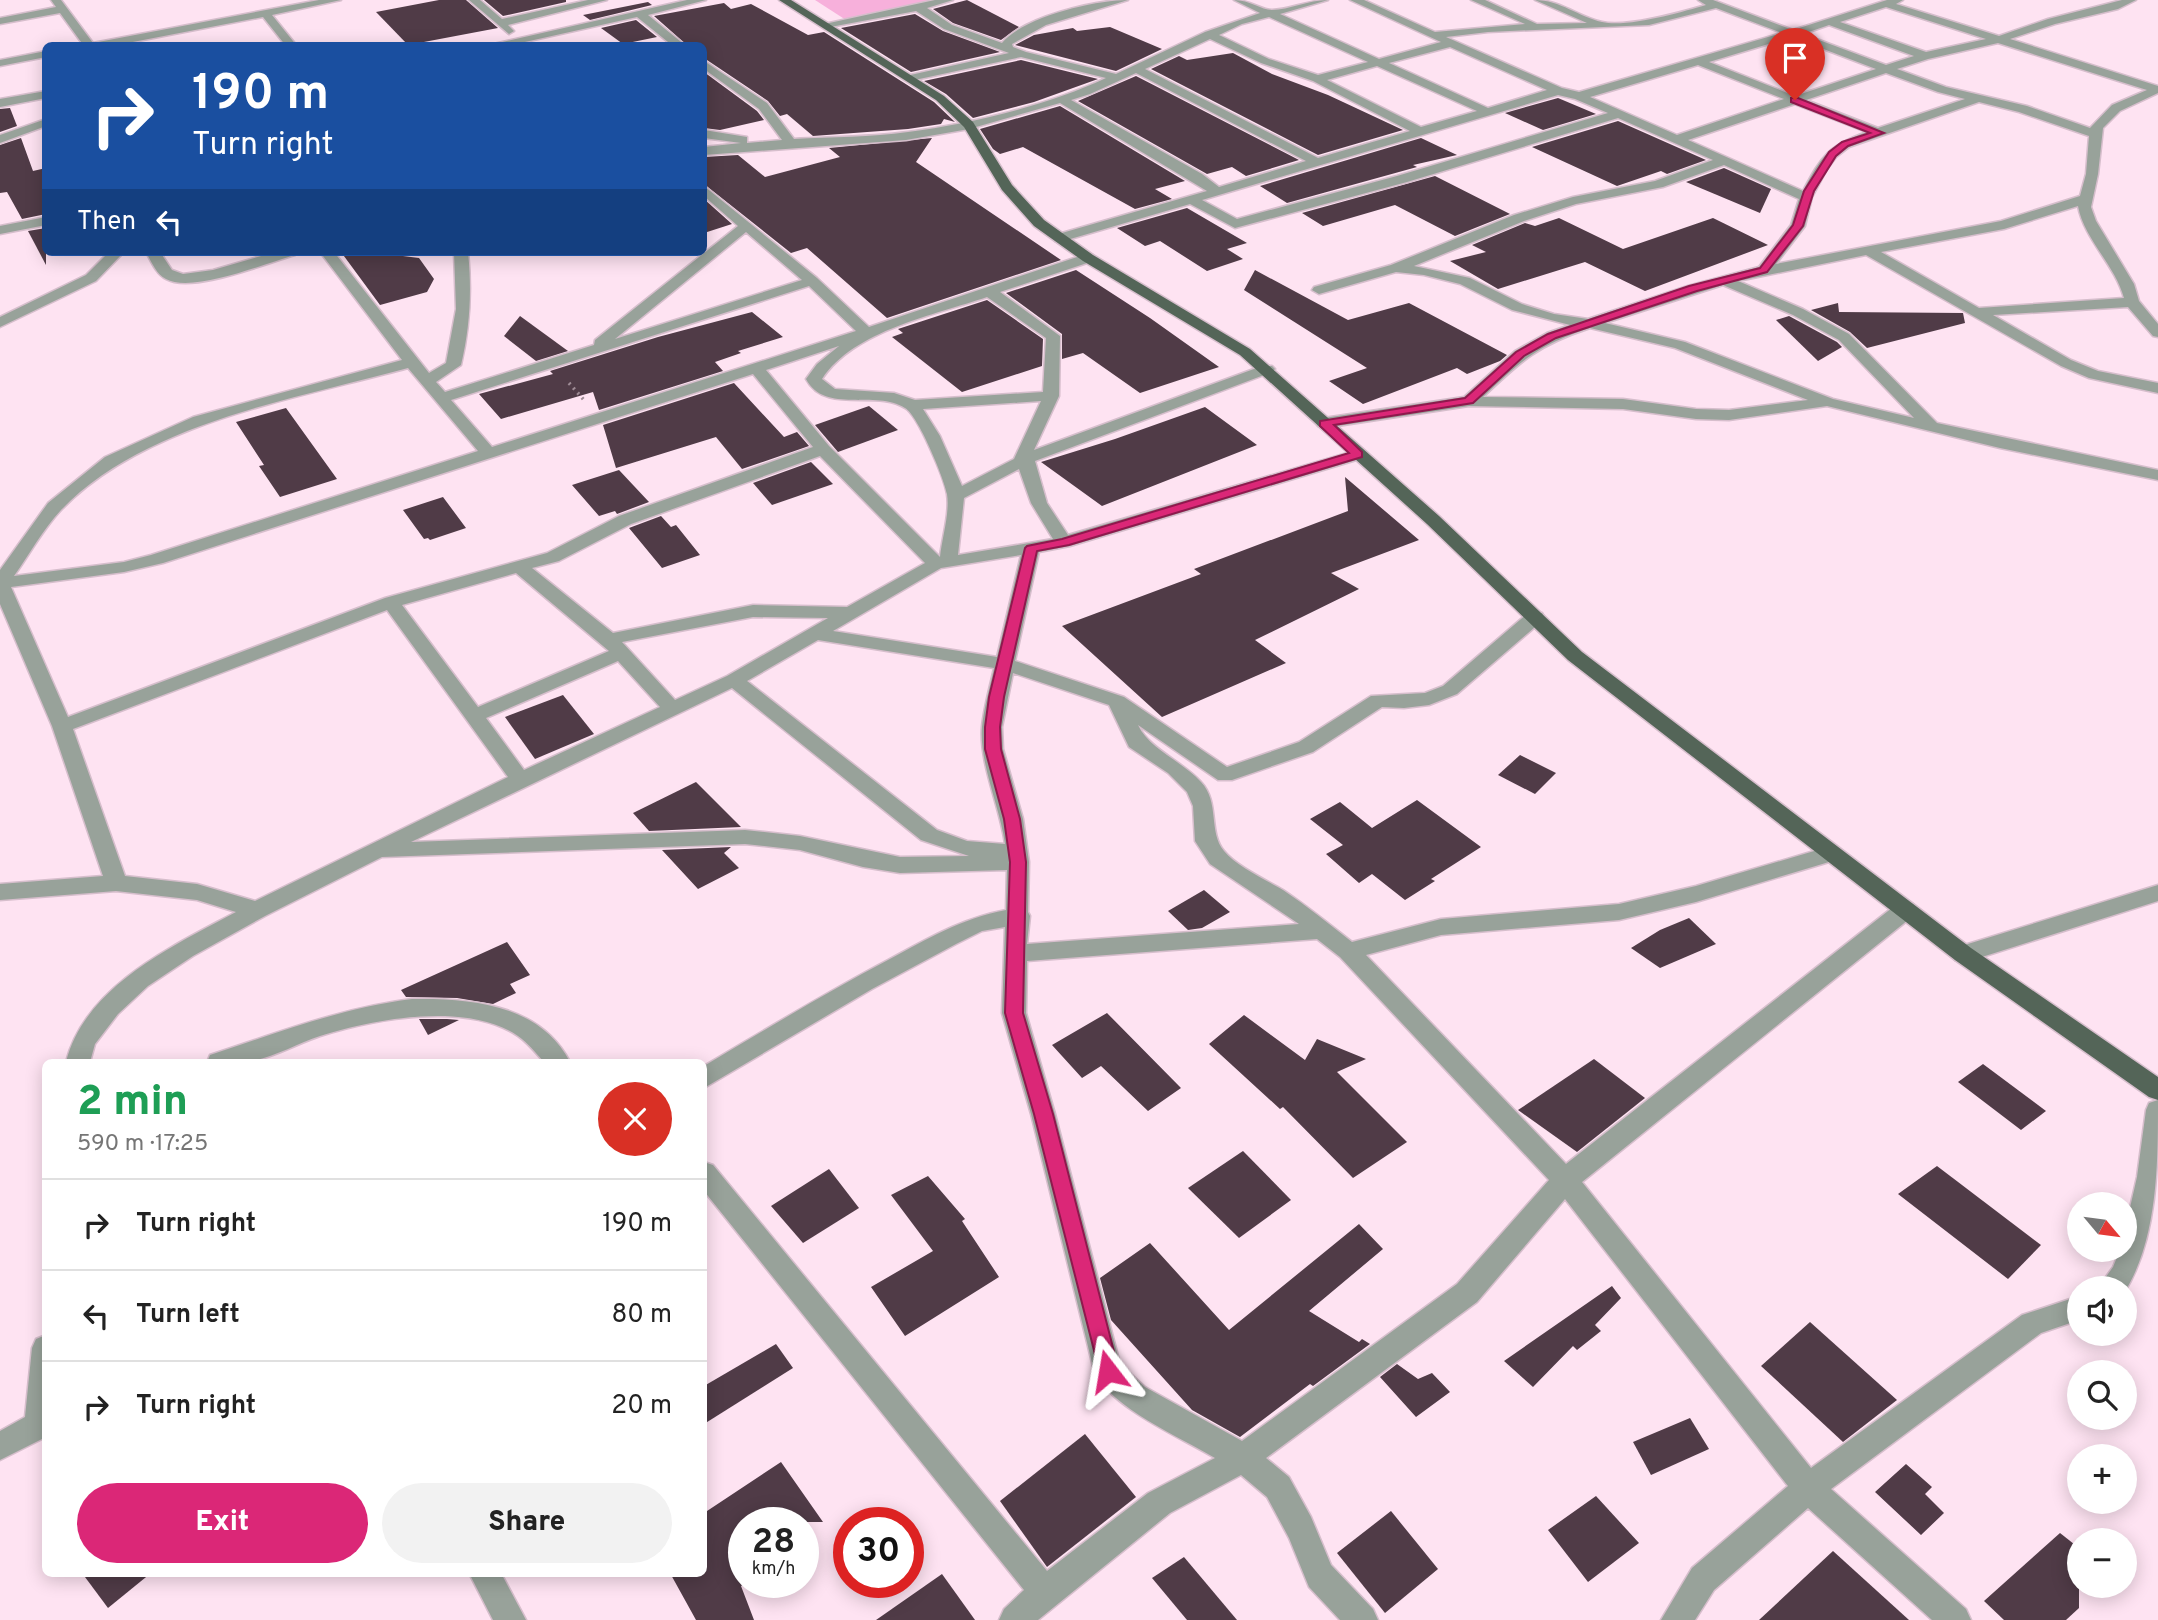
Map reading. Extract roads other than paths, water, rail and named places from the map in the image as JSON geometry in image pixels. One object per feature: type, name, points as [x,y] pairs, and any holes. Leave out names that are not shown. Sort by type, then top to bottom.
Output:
[{"type":"main road","points":[[784,0],[940,98],[969,125],[1007,187],[1039,223],[1088,258],[1235,346],[1267,369],[1357,455],[1433,520],[1575,656],[1963,954],[2158,1090]]},
{"type":"street","points":[[56,0],[88,42]]},
{"type":"street","points":[[113,42],[336,0]]},
{"type":"street","points":[[474,0],[521,42]]},
{"type":"street","points":[[501,23],[602,0]]},
{"type":"street","points":[[526,42],[701,0]]},
{"type":"street","points":[[825,25],[948,0]]},
{"type":"street","points":[[1007,48],[1009,39],[1017,33],[1061,17],[1123,0]]},
{"type":"street","points":[[1239,0],[1488,112]]},
{"type":"street","points":[[707,152],[769,144],[906,135],[969,125],[1063,100],[1118,78],[1209,34],[1268,13],[1323,0]]},
{"type":"street","points":[[1355,0],[1558,91],[1579,96],[1806,197]]},
{"type":"street","points":[[1476,0],[1542,28]]},
{"type":"street","points":[[1540,0],[1600,24]]},
{"type":"street","points":[[1703,0],[1942,90],[2023,109],[2095,134]]},
{"type":"street","points":[[1678,139],[1925,56],[2000,39],[2052,21],[2114,7],[2127,0]]},
{"type":"street","points":[[1579,96],[1700,62],[1892,2],[2158,89]]},
{"type":"street","points":[[1435,36],[1472,28],[1542,28],[1648,22],[1716,5]]},
{"type":"street","points":[[918,7],[948,26],[1022,54],[1118,78]]},
{"type":"street","points":[[0,21],[65,9]]},
{"type":"street","points":[[265,13],[289,42]]},
{"type":"street","points":[[640,14],[676,42]]},
{"type":"street","points":[[1830,22],[1925,56]]},
{"type":"street","points":[[156,34],[161,42]]},
{"type":"street","points":[[1209,34],[1265,61],[1317,79],[1422,131]]},
{"type":"street","points":[[1317,79],[1451,43]]},
{"type":"street","points":[[910,78],[1022,54]]},
{"type":"street","points":[[0,63],[42,55]]},
{"type":"street","points":[[1700,62],[1879,133]]},
{"type":"street","points":[[707,66],[763,106],[791,143]]},
{"type":"street","points":[[1136,69],[1317,162]]},
{"type":"street","points":[[2158,89],[2116,108],[2102,120],[2095,134],[2092,174],[2085,199],[2087,215],[2127,284],[2132,302],[2158,333]]},
{"type":"street","points":[[1059,238],[1558,91]]},
{"type":"street","points":[[0,103],[42,95]]},
{"type":"street","points":[[1764,270],[1798,226],[1806,197],[1832,154],[1845,144],[1979,99]]},
{"type":"street","points":[[1063,100],[1197,177],[1217,192]]},
{"type":"street","points":[[1191,199],[1235,224],[1402,179],[1617,114]]},
{"type":"street","points":[[0,139],[42,123]]},
{"type":"street","points":[[707,134],[769,144]]},
{"type":"street","points":[[1319,290],[1396,268],[1519,218],[1573,201],[1658,184],[1726,160]]},
{"type":"street","points":[[707,196],[813,281],[866,333]]},
{"type":"street","points":[[1469,401],[1520,354],[1552,336],[1723,280],[2004,225],[2085,199]]},
{"type":"street","points":[[0,230],[42,222]]},
{"type":"street","points":[[590,351],[746,226]]},
{"type":"street","points":[[1869,251],[2075,367],[2094,375],[2158,388]]},
{"type":"street","points":[[0,323],[91,278],[113,256]]},
{"type":"street","points":[[156,256],[168,274],[184,278],[201,277],[276,256]]},
{"type":"street","points":[[330,256],[411,362],[486,452]]},
{"type":"street","points":[[427,381],[453,365],[461,339],[465,286],[461,256]]},
{"type":"street","points":[[0,583],[124,567],[157,559],[866,333],[1088,258]]},
{"type":"street","points":[[1396,268],[1424,271],[1465,281],[1517,307],[1552,318],[1591,324],[1679,345],[1828,402],[2158,475]]},
{"type":"street","points":[[1723,280],[1798,312],[1844,337],[1931,426]]},
{"type":"street","points":[[442,398],[813,281]]},
{"type":"street","points":[[990,292],[1053,336],[1052,396],[1023,460],[1038,502],[1047,520],[1064,542]]},
{"type":"street","points":[[1978,312],[2132,302]]},
{"type":"street","points":[[866,333],[822,367],[814,379],[816,383],[831,393],[894,398],[913,405],[1052,396]]},
{"type":"street","points":[[0,583],[54,507],[111,460],[199,420],[411,362]]},
{"type":"street","points":[[756,368],[823,449],[942,563]]},
{"type":"street","points":[[956,496],[1023,460],[1267,369]]},
{"type":"street","points":[[1324,423],[1469,401],[1623,404],[1696,414],[1729,415],[1828,402]]},
{"type":"street","points":[[913,405],[932,436],[950,475],[956,496],[942,563]]},
{"type":"street","points":[[62,726],[391,602],[553,557],[625,520],[823,449]]},
{"type":"street","points":[[79,1059],[83,1041],[110,1009],[140,980],[185,950],[257,910],[521,780],[734,680],[942,563],[1064,542],[1357,455]]},
{"type":"street","points":[[1031,548],[997,697],[993,749],[1012,819],[1017,856],[1019,916],[1014,1013],[1043,1114],[1108,1371],[1135,1396],[1243,1458],[1278,1487],[1300,1528],[1320,1576],[1362,1620]]},
{"type":"street","points":[[521,568],[615,646],[673,710]]},
{"type":"street","points":[[0,583],[62,726],[116,883]]},
{"type":"street","points":[[391,602],[521,780]]},
{"type":"street","points":[[473,716],[615,646],[753,611],[851,613]]},
{"type":"street","points":[[816,634],[1005,664],[1117,701],[1225,775],[1306,747],[1378,700],[1404,702],[1429,699],[1450,690],[1535,617]]},
{"type":"street","points":[[734,680],[929,835],[965,848],[1017,856]]},
{"type":"street","points":[[1117,701],[1136,742],[1175,768],[1196,789],[1203,806],[1206,841],[1217,859],[1298,911],[1348,951],[1566,1180],[1808,1488],[1955,1620]]},
{"type":"street","points":[[377,851],[746,837],[800,843],[900,865],[1017,856]]},
{"type":"street","points":[[1348,951],[1441,927],[1619,912],[1696,894],[1831,854]]},
{"type":"street","points":[[0,892],[116,883],[197,892],[257,910]]},
{"type":"street","points":[[1963,954],[2158,893]]},
{"type":"street","points":[[1015,1620],[1045,1592],[1159,1503],[1243,1458],[1467,1293],[1566,1180],[1905,910]]},
{"type":"street","points":[[707,1076],[864,982],[947,938],[976,924],[1019,916]]},
{"type":"street","points":[[1017,953],[1323,930]]},
{"type":"street","points":[[228,1059],[361,1014],[403,1006],[456,1007],[497,1016],[532,1032],[555,1059]]},
{"type":"street","points":[[2123,1276],[2129,1264],[2153,1162],[2158,1110]]},
{"type":"street","points":[[707,1177],[1045,1592]]},
{"type":"street","points":[[1677,1620],[1703,1579],[1808,1488],[2032,1324],[2067,1312]]},
{"type":"street","points":[[0,1446],[42,1424]]},
{"type":"street","points":[[486,1577],[510,1620]]}]
